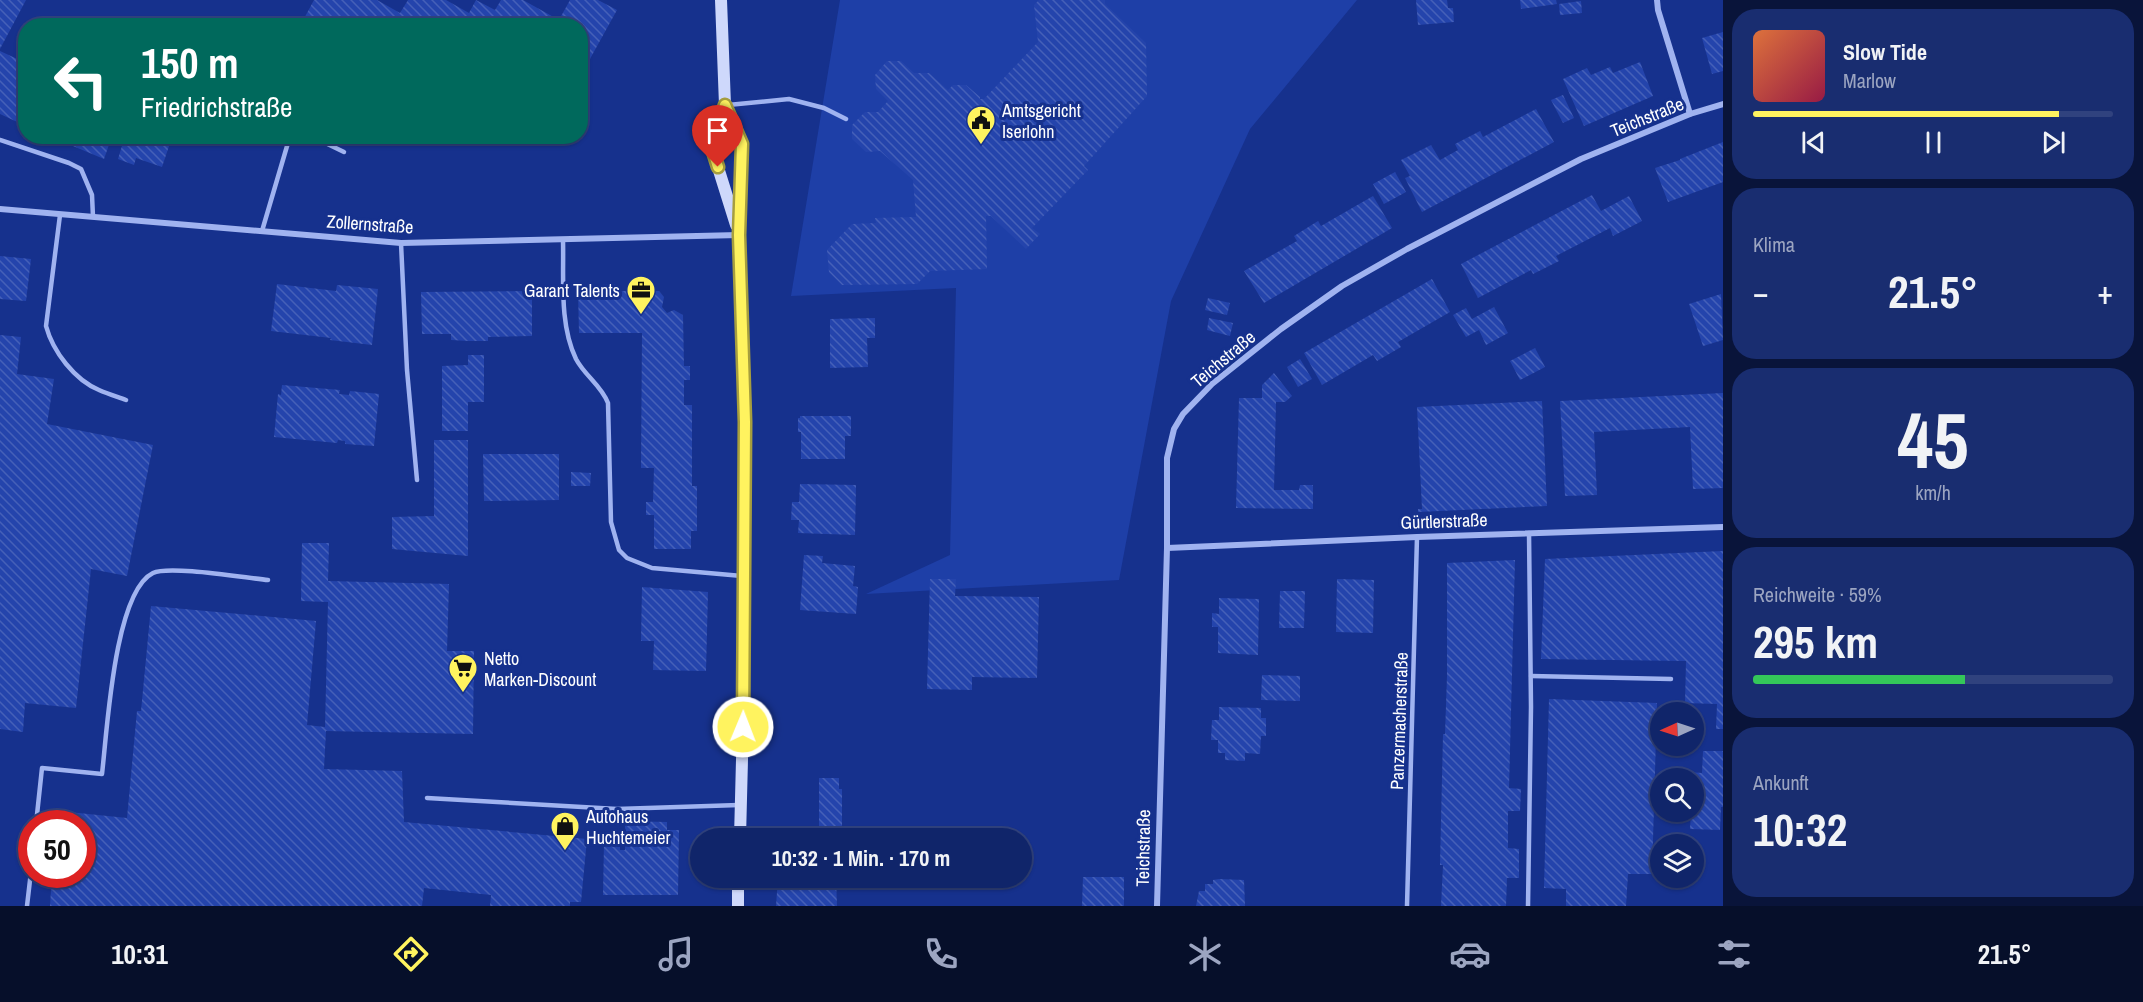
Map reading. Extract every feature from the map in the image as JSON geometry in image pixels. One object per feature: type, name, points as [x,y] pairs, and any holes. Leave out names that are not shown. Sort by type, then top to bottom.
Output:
[{"type":"main road","points":[[721,0],[725,105],[742,144],[739,235],[745,422],[745,576],[740,828]]},
{"type":"main road","points":[[725,105],[711,145],[739,235]]},
{"type":"main road","points":[[738,888],[738,906]]},
{"type":"street","points":[[1657,0],[1658,10],[1690,114]]},
{"type":"street","name":"Teichstraße","points":[[1156,906],[1167,548],[1167,458],[1174,429],[1183,414],[1212,384],[1281,329],[1342,286],[1407,249],[1581,159],[1690,114],[1723,104]]},
{"type":"street","name":"Zollernstraße","points":[[0,209],[401,243],[739,235]]},
{"type":"street","name":"Gürtlerstraße","points":[[1167,548],[1723,527]]},
{"type":"lane","points":[[725,105],[789,99],[824,108],[846,119]]},
{"type":"lane","points":[[0,140],[81,169],[92,195],[93,217]]},
{"type":"lane","points":[[262,231],[288,144]]},
{"type":"lane","points":[[328,144],[344,152]]},
{"type":"lane","points":[[60,215],[46,326],[49,337],[56,351],[86,382],[98,390],[126,400]]},
{"type":"lane","points":[[563,240],[566,327],[580,365],[587,376],[604,392],[608,404],[611,522],[619,550],[627,558],[652,568],[745,576]]},
{"type":"lane","points":[[401,243],[407,370],[417,480]]},
{"type":"lane","points":[[1528,906],[1531,794],[1529,533]]},
{"type":"lane","name":"Panzermacherstraße","points":[[1407,906],[1417,537]]},
{"type":"lane","points":[[38,810],[42,768],[102,774],[116,654],[129,605],[141,582],[154,572],[171,570],[267,580]]},
{"type":"lane","points":[[1531,676],[1671,679]]},
{"type":"lane","points":[[428,798],[617,809],[741,805]]},
{"type":"lane","points":[[27,906],[29,888]]},
{"type":"shaded area","points":[[840,0],[1357,0],[1250,129],[1171,301],[1119,580],[866,594],[950,555],[956,288],[791,296]]},
{"type":"building","points":[[0,0],[26,0],[0,49]]},
{"type":"building","points":[[314,0],[377,0],[400,13],[408,0],[446,0],[469,13],[476,0],[495,10],[501,0],[523,0],[555,18],[304,18]]},
{"type":"building","points":[[570,0],[598,0],[617,10],[588,63],[588,18],[560,18]]},
{"type":"building","name":"Amtsgericht Iserlohn","points":[[1039,0],[1105,0],[1105,4],[1146,43],[1147,96],[1084,166],[1088,170],[1032,228],[1040,234],[1026,249],[991,216],[986,216],[987,269],[930,271],[917,284],[842,285],[829,272],[827,250],[852,224],[876,223],[875,218],[916,217],[913,180],[880,151],[866,152],[852,139],[852,125],[865,112],[878,112],[888,101],[876,89],[875,75],[887,61],[901,61],[914,73],[929,73],[948,90],[953,85],[966,85],[980,99],[984,99],[1038,42],[1034,5]]},
{"type":"building","points":[[1416,0],[1447,0],[1448,8],[1453,8],[1454,22],[1418,25]]},
{"type":"building","points":[[1520,0],[1556,0],[1557,4],[1521,9]]},
{"type":"building","points":[[1581,1],[1582,13],[1560,15],[1559,4]]},
{"type":"building","points":[[1723,32],[1723,71],[1712,74],[1702,38]]},
{"type":"building","points":[[0,51],[18,59],[18,122],[0,114]]},
{"type":"building","points":[[1640,62],[1653,96],[1584,126],[1563,79],[1587,68],[1591,75],[1610,67],[1613,73]]},
{"type":"building","points":[[1563,95],[1574,118],[1563,123],[1551,100]]},
{"type":"building","points":[[1536,109],[1554,142],[1422,212],[1405,178],[1410,176],[1401,160],[1431,145],[1440,160],[1458,150],[1455,144],[1480,131],[1483,137]]},
{"type":"building","points":[[1723,142],[1723,182],[1668,202],[1655,168]]},
{"type":"building","points":[[68,144],[109,144],[104,159]]},
{"type":"building","points":[[123,144],[170,144],[162,167],[136,158],[134,165],[118,159]]},
{"type":"building","points":[[1395,172],[1406,192],[1384,204],[1373,184]]},
{"type":"building","points":[[1592,195],[1601,211],[1629,196],[1642,221],[1613,236],[1610,228],[1556,256],[1559,261],[1533,274],[1531,270],[1478,298],[1461,264]]},
{"type":"building","points":[[1373,196],[1392,228],[1264,303],[1244,271],[1297,241],[1294,236],[1318,221],[1321,226]]},
{"type":"building","points":[[0,256],[31,259],[26,301],[0,299]]},
{"type":"building","points":[[1432,279],[1450,312],[1398,342],[1401,347],[1377,361],[1373,355],[1322,385],[1304,353]]},
{"type":"building","points":[[277,284],[336,291],[337,285],[378,289],[372,345],[271,331]]},
{"type":"building","points":[[603,284],[617,284],[616,291],[659,291],[664,297],[662,307],[667,313],[674,310],[683,315],[684,366],[690,366],[690,380],[684,380],[684,405],[692,405],[692,486],[697,486],[697,531],[691,531],[691,549],[654,549],[654,515],[646,515],[646,502],[653,502],[654,468],[641,468],[642,333],[579,333],[578,291],[603,291]]},
{"type":"building","points":[[532,291],[532,336],[488,337],[488,341],[468,341],[451,340],[451,334],[422,334],[421,292]]},
{"type":"building","points":[[1721,294],[1723,340],[1703,346],[1689,304]]},
{"type":"building","points":[[1208,298],[1230,303],[1227,315],[1205,310]]},
{"type":"building","points":[[1494,307],[1508,333],[1486,345],[1479,330],[1466,337],[1453,315],[1466,308],[1472,319]]},
{"type":"building","points":[[875,318],[875,338],[867,338],[868,367],[830,368],[830,319]]},
{"type":"building","points":[[1209,318],[1233,323],[1230,336],[1207,330]]},
{"type":"building","points":[[0,335],[21,337],[17,374],[54,379],[47,424],[153,445],[127,576],[91,569],[76,708],[25,703],[23,732],[0,729]]},
{"type":"building","points":[[1535,348],[1545,367],[1520,380],[1510,361]]},
{"type":"building","points":[[468,355],[484,355],[484,402],[468,402],[468,431],[442,431],[442,366],[468,365]]},
{"type":"building","points":[[1300,359],[1312,379],[1298,387],[1287,367]]},
{"type":"building","points":[[1274,373],[1292,396],[1285,402],[1276,402],[1274,490],[1299,490],[1300,485],[1313,485],[1313,509],[1236,508],[1239,398],[1262,398],[1262,385]]},
{"type":"building","points":[[282,385],[340,390],[339,394],[349,395],[350,391],[379,394],[374,446],[345,444],[345,441],[338,440],[337,443],[274,437],[278,394],[281,395]]},
{"type":"building","points":[[1723,393],[1723,488],[1693,489],[1690,427],[1594,432],[1597,495],[1565,496],[1560,401]]},
{"type":"building","points":[[1542,401],[1547,506],[1418,512],[1418,509],[1422,509],[1417,407]]},
{"type":"building","points":[[800,416],[851,416],[851,436],[845,436],[845,459],[801,459],[801,432],[798,432]]},
{"type":"building","points":[[434,440],[468,440],[468,556],[392,549],[392,517],[434,516]]},
{"type":"building","points":[[483,454],[559,454],[559,500],[484,501]]},
{"type":"building","points":[[571,472],[591,473],[590,486],[571,486]]},
{"type":"building","points":[[800,484],[856,485],[855,535],[798,533],[799,520],[791,520],[792,502],[799,502]]},
{"type":"building","points":[[302,543],[329,543],[328,581],[449,584],[447,651],[474,651],[473,734],[326,731],[324,769],[402,771],[404,822],[587,839],[581,902],[570,902],[570,906],[490,906],[491,895],[424,888],[422,906],[50,906],[51,888],[96,888],[96,815],[127,818],[137,711],[141,711],[151,606],[316,621],[307,725],[325,727],[328,602],[301,601]]},
{"type":"building","points":[[1723,551],[1723,729],[1716,729],[1717,704],[1685,702],[1686,661],[1541,659],[1545,559]]},
{"type":"building","points":[[804,555],[823,556],[822,563],[855,566],[853,586],[858,587],[856,614],[800,610]]},
{"type":"building","points":[[1515,560],[1509,788],[1521,789],[1520,811],[1508,811],[1508,848],[1519,849],[1519,878],[1507,878],[1506,906],[1441,906],[1443,734],[1445,734],[1447,676],[1447,563]]},
{"type":"building","points":[[930,579],[956,579],[955,596],[1039,597],[1037,678],[972,677],[972,690],[927,689]]},
{"type":"building","points":[[1337,579],[1374,580],[1373,633],[1336,632]]},
{"type":"building","points":[[642,587],[708,592],[706,671],[653,670],[654,641],[641,641]]},
{"type":"building","points":[[1280,591],[1305,591],[1304,628],[1279,628]]},
{"type":"building","points":[[1219,598],[1259,599],[1258,655],[1218,653],[1218,627],[1212,627],[1212,613],[1219,614]]},
{"type":"building","points":[[1262,675],[1300,676],[1300,701],[1261,700]]},
{"type":"building","points":[[1549,699],[1650,703],[1650,756],[1655,756],[1655,768],[1650,768],[1650,822],[1654,822],[1653,834],[1650,834],[1650,874],[1628,874],[1626,906],[1566,906],[1566,889],[1544,888]]},
{"type":"building","points":[[1219,707],[1261,708],[1261,718],[1266,718],[1266,736],[1261,736],[1260,754],[1245,753],[1245,761],[1225,760],[1225,753],[1218,753],[1218,740],[1211,740],[1212,720],[1219,720]]},
{"type":"building","points":[[1704,751],[1723,751],[1723,807],[1721,807],[1720,830],[1690,829],[1690,822],[1704,822]]},
{"type":"building","points":[[819,778],[839,778],[839,789],[842,789],[842,828],[819,828]]},
{"type":"building","points":[[625,821],[667,822],[667,830],[679,830],[678,895],[603,895],[604,843],[620,843],[620,850],[625,850]]},
{"type":"building","points":[[1083,877],[1124,877],[1124,906],[1082,906]]},
{"type":"building","points":[[1213,880],[1244,880],[1245,906],[1196,906],[1199,891],[1205,891],[1205,884],[1213,884]]},
{"type":"building","points":[[777,888],[836,888],[837,906],[776,906]]},
{"type":"place","name":"Amtsgericht Iserlohn","points":[[981,146]]},
{"type":"place","name":"Garant Talents","points":[[641,316]]},
{"type":"place","name":"Netto Marken-Discount","points":[[463,694]]},
{"type":"place","name":"Autohaus Huchtemeier","points":[[565,852]]},
{"type":"route","points":[[718,167],[711,145],[725,105],[742,144],[739,235],[745,422],[743,727]]}]
